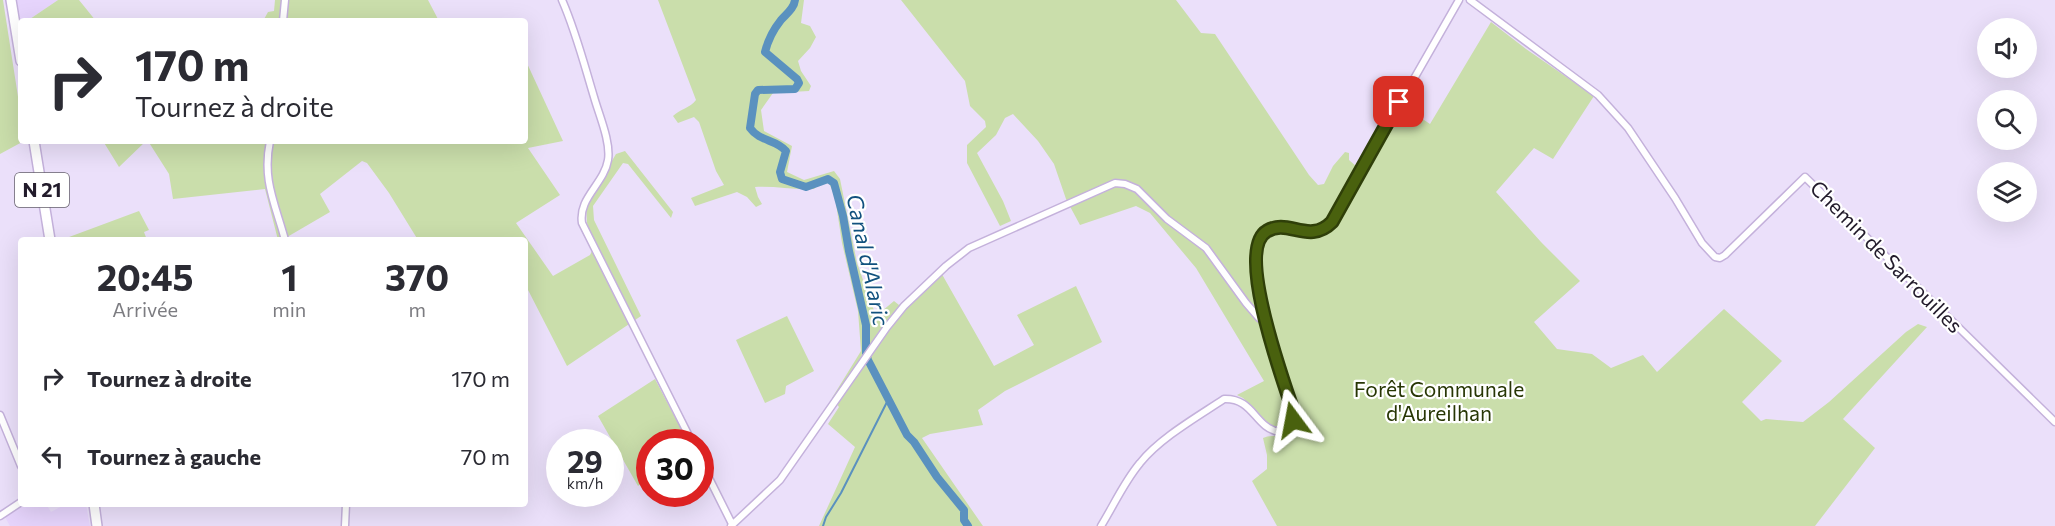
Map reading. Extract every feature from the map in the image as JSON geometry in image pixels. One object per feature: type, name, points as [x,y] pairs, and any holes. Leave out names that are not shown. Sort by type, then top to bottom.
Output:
[{"type":"main road","points":[[11,0],[18,43]]},
{"type":"main road","name":"N 21","points":[[34,144],[50,237]]},
{"type":"main road","points":[[94,507],[97,526]]},
{"type":"street","points":[[283,18],[285,0]]},
{"type":"street","points":[[562,0],[574,28],[605,131],[609,159],[582,207],[582,223],[685,429]]},
{"type":"street","points":[[1101,526],[1123,487],[1140,463],[1151,452],[1224,399],[1243,402],[1270,431],[1279,432],[1290,426],[1294,413],[1266,322],[1255,257],[1262,234],[1280,227],[1311,232],[1322,230],[1332,222],[1459,0]]},
{"type":"street","name":"Chemin de Sarrouilles","points":[[1470,0],[1598,95],[1628,128],[1702,243],[1715,257],[1720,258],[1725,255],[1805,177],[2055,423]]},
{"type":"street","points":[[270,144],[266,169],[268,185],[284,237]]},
{"type":"street","points":[[714,488],[732,525],[780,480],[864,359],[904,306],[946,266],[969,248],[1115,183],[1137,189],[1167,219],[1206,248],[1258,318],[1266,322]]},
{"type":"street","points":[[0,415],[18,459]]},
{"type":"street","points":[[0,516],[18,504]]},
{"type":"street","points":[[345,526],[346,507]]},
{"type":"shaded area","points":[[17,0],[58,0],[31,18],[20,18]]},
{"type":"shaded area","points":[[21,507],[48,507],[51,512],[60,507],[87,507],[90,526],[10,526],[5,517]]},
{"type":"green space","points":[[0,0],[3,0],[18,97],[18,144],[0,154]]},
{"type":"green space","points":[[58,0],[79,0],[94,18],[31,18]]},
{"type":"green space","points":[[275,0],[428,0],[437,18],[265,18],[268,12],[274,11]]},
{"type":"green space","points":[[658,0],[804,0],[801,23],[810,26],[816,37],[798,61],[801,71],[811,86],[809,91],[773,93],[761,110],[764,131],[792,146],[787,172],[804,180],[834,171],[840,179],[857,263],[876,316],[894,301],[899,305],[939,269],[994,366],[1034,345],[1017,315],[1076,286],[1102,342],[1005,391],[978,410],[983,425],[930,434],[922,438],[983,526],[819,526],[855,447],[828,424],[839,407],[832,398],[861,351],[858,311],[842,243],[835,197],[829,183],[819,184],[814,189],[755,187],[762,204],[756,207],[747,197],[737,192],[695,206],[691,198],[724,185],[716,171],[699,122],[694,117],[678,123],[673,116],[696,100]]},
{"type":"green space","name":"Forêt Communale d'Aureilhan","points":[[901,0],[1176,0],[1201,33],[1215,34],[1318,185],[1324,184],[1333,166],[1345,152],[1349,153],[1349,160],[1357,167],[1396,101],[1430,124],[1491,22],[1594,96],[1553,159],[1534,148],[1496,192],[1580,281],[1534,322],[1557,349],[1592,354],[1611,368],[1643,355],[1657,372],[1724,309],[1782,361],[1742,402],[1761,421],[1766,419],[1803,422],[1829,402],[1906,332],[1918,324],[1927,327],[1843,419],[1875,448],[1815,526],[1277,526],[1252,481],[1267,469],[1263,438],[1285,433],[1296,419],[1296,400],[1284,363],[1278,370],[1291,413],[1283,424],[1274,426],[1270,425],[1243,398],[1237,395],[1264,381],[1196,268],[1150,213],[1136,206],[1080,225],[1066,199],[1054,164],[1038,141],[1013,114],[1005,118],[996,135],[977,153],[1011,221],[1000,226],[967,163],[967,145],[986,127],[985,121],[970,106],[965,81]]},
{"type":"green space","points":[[528,65],[563,141],[528,148],[560,195],[516,223],[526,237],[416,237],[389,193],[367,163],[362,161],[320,194],[330,212],[287,237],[277,237],[265,189],[173,199],[169,174],[150,144],[528,144]]},
{"type":"green space","points":[[105,144],[143,144],[119,167]]},
{"type":"green space","points":[[625,151],[673,212],[671,218],[628,164],[623,163],[593,206],[594,220],[641,316],[567,366],[528,290],[528,240],[553,276],[590,255],[595,245],[587,223],[586,205],[616,154]]},
{"type":"green space","points":[[139,211],[149,230],[144,232],[146,237],[69,237]]},
{"type":"green space","points":[[787,316],[814,371],[786,386],[785,394],[765,403],[736,340]]},
{"type":"green space","points":[[655,379],[681,429],[636,429],[636,482],[624,462],[624,429],[605,429],[598,416]]},
{"type":"waterway","name":"Canal d'Alaric","points":[[795,0],[791,9],[773,31],[765,52],[799,83],[795,89],[758,90],[755,94],[750,128],[758,136],[778,144],[786,151],[780,172],[782,179],[806,187],[828,179],[834,183],[866,325],[868,360],[907,435],[964,510],[964,520],[968,526]]},
{"type":"waterway","points":[[823,526],[889,398]]},
{"type":"route","points":[[1293,420],[1294,413],[1266,322],[1258,286],[1255,257],[1259,240],[1267,230],[1280,227],[1299,232],[1326,228],[1332,222],[1399,102]]}]
